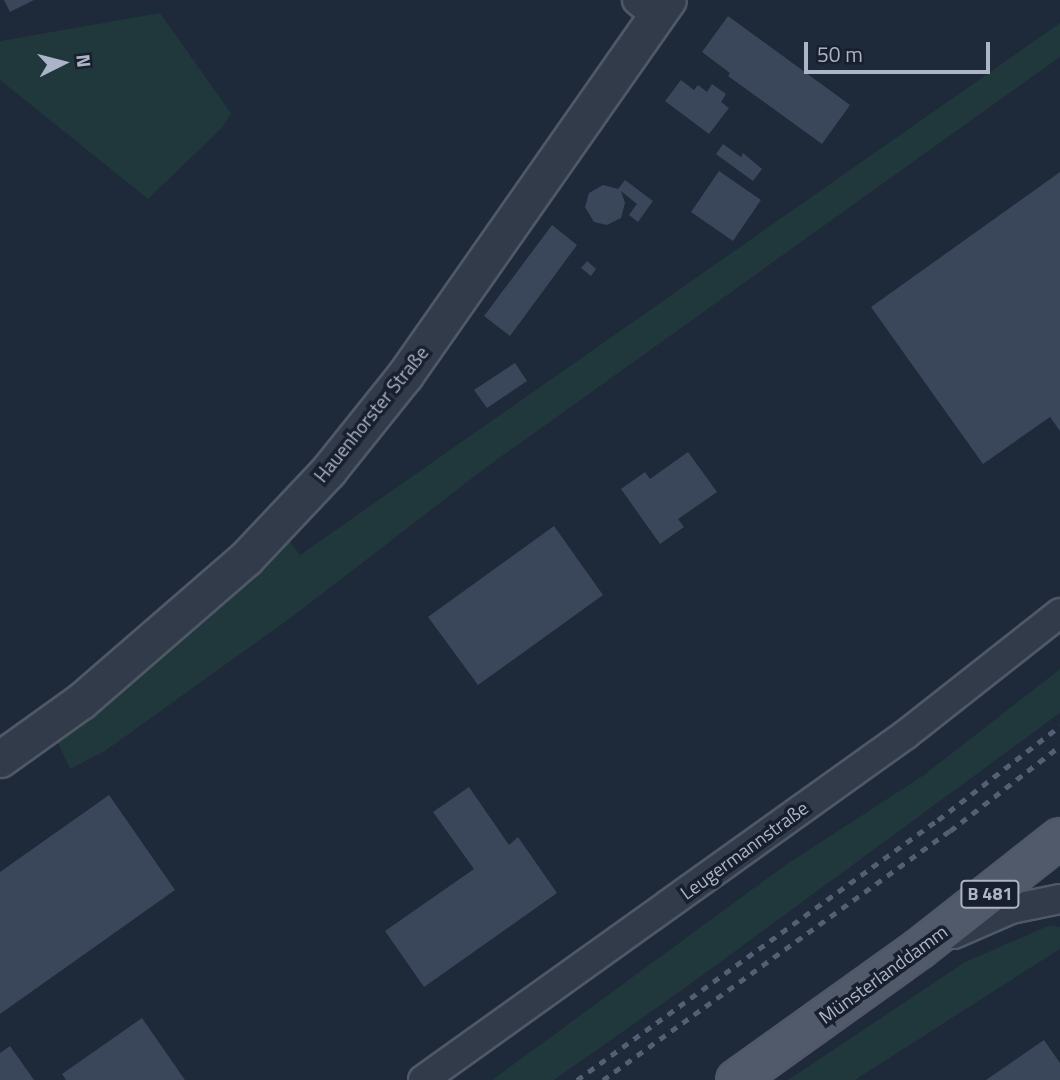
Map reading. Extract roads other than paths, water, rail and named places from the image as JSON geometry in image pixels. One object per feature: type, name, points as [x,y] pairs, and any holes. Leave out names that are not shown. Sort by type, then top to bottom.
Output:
[{"type":"main road","name":"Münsterlanddamm","points":[[736,1080],[919,949],[1060,838]]},
{"type":"street","name":"Hauenhorster Straße","points":[[0,759],[80,701],[227,575],[328,471],[405,375],[654,5]]},
{"type":"street","name":"Leugermannstraße","points":[[423,1080],[905,734],[1060,612]]},
{"type":"street","points":[[919,949],[1011,909],[1060,899]]},
{"type":"railway","points":[[577,1080],[938,820],[1060,726]]},
{"type":"railway","points":[[603,1080],[950,831],[1060,746]]}]
